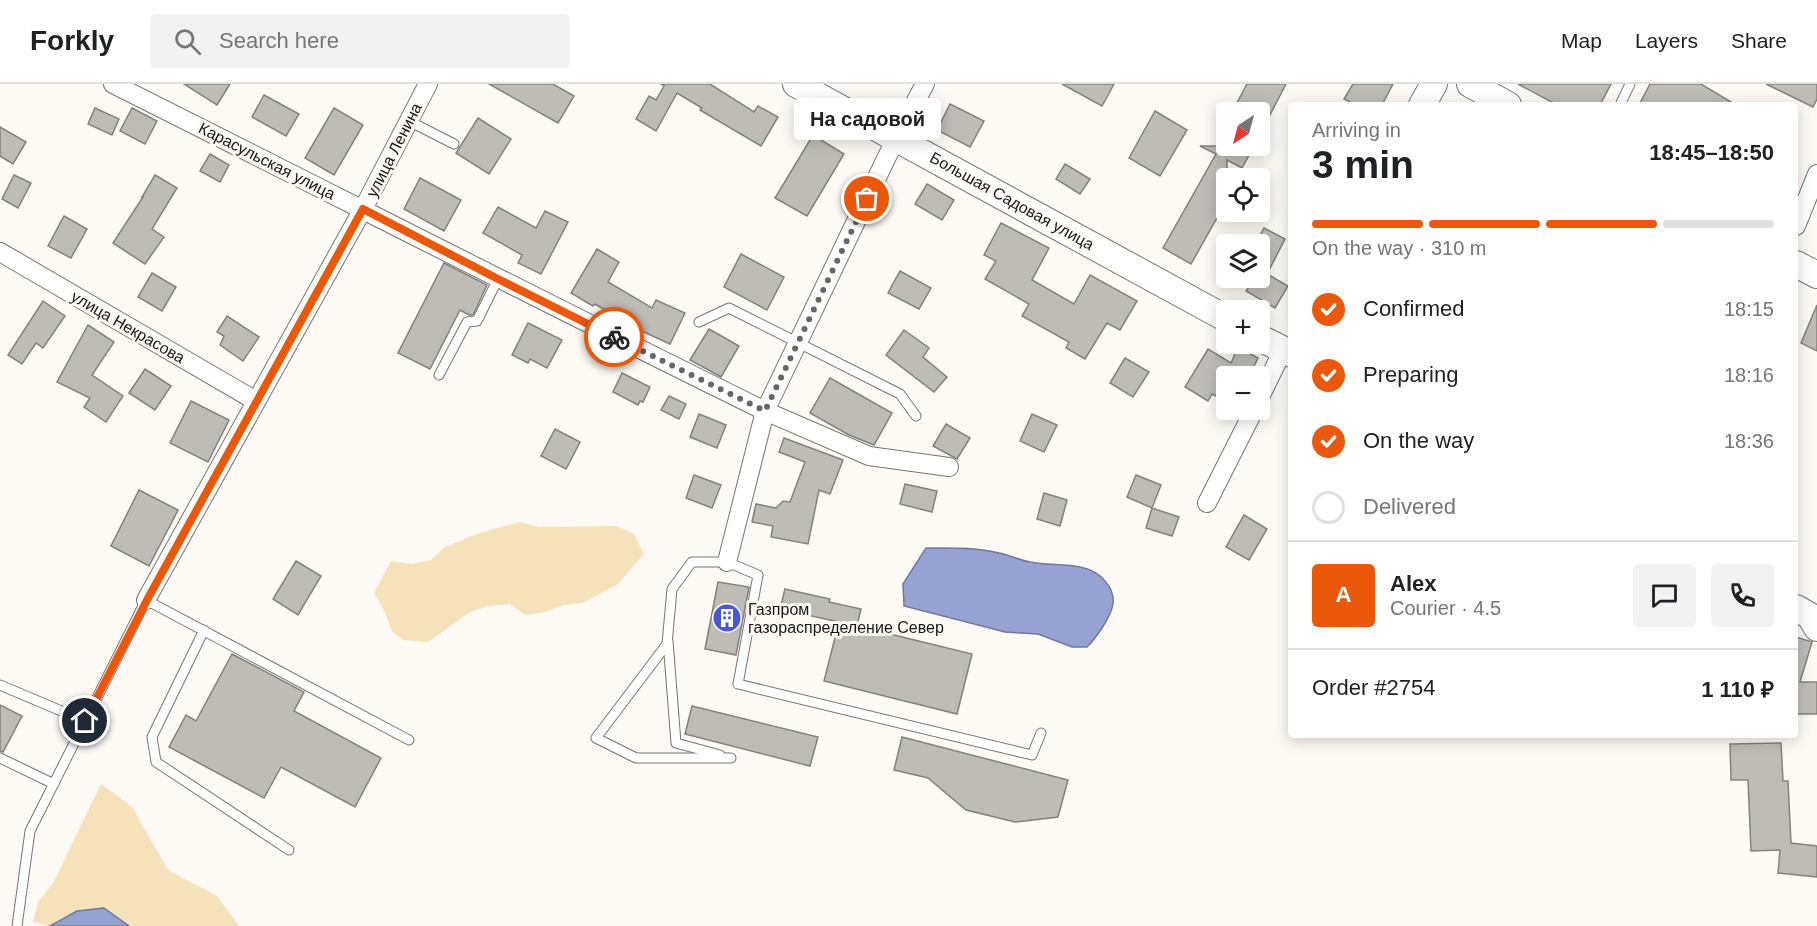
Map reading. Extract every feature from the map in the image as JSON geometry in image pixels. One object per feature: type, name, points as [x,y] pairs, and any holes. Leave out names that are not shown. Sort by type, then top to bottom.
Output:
[{"type":"main road","name":"Большая Садовая улица","points":[[796,84],[1216,313]]},
{"type":"main road","points":[[1424,102],[1434,84]]},
{"type":"main road","points":[[1470,84],[1503,102]]},
{"type":"main road","points":[[1798,265],[1817,275]]},
{"type":"main road","points":[[1270,341],[1288,347]]},
{"type":"main road","points":[[1798,609],[1810,616],[1817,628]]},
{"type":"street","name":"Карасульская улица","points":[[113,84],[765,411],[869,456],[949,467]]},
{"type":"street","name":"улица Ленина","points":[[147,600],[363,209],[428,84]]},
{"type":"street","points":[[727,562],[765,411],[896,138],[925,84]]},
{"type":"street","points":[[1798,221],[1817,174]]},
{"type":"street","name":"улица Некрасова","points":[[0,252],[256,401]]},
{"type":"street","points":[[1270,380],[1288,349]]},
{"type":"street","points":[[1207,503],[1249,420]]},
{"type":"lane","points":[[1621,102],[1630,84]]},
{"type":"lane","points":[[409,121],[454,144]]},
{"type":"lane","points":[[439,375],[467,322],[477,321],[498,279]]},
{"type":"lane","points":[[699,322],[729,308],[900,394],[916,416]]},
{"type":"lane","points":[[668,637],[676,743],[731,758],[636,758],[596,738],[667,644],[672,589],[692,562],[727,562],[758,575],[738,684],[1032,755],[1041,733]]},
{"type":"lane","points":[[147,600],[408,740]]},
{"type":"lane","name":"улица Ленина","points":[[17,926],[30,831],[147,600]]},
{"type":"lane","points":[[204,630],[152,737],[156,762],[289,849]]},
{"type":"lane","points":[[0,685],[85,721]]},
{"type":"lane","points":[[0,758],[54,784]]},
{"type":"shaded area","points":[[519,522],[540,527],[616,526],[634,534],[644,554],[618,584],[583,603],[564,605],[545,612],[526,615],[509,604],[489,606],[470,612],[428,642],[403,640],[392,632],[385,612],[374,593],[391,561],[411,564],[431,560],[445,547],[480,533]]},
{"type":"shaded area","points":[[101,784],[132,807],[168,870],[217,896],[239,926],[129,926],[104,908],[77,911],[50,926],[33,922],[38,902],[53,883]]},
{"type":"water","points":[[926,548],[981,550],[1030,562],[1084,568],[1096,573],[1109,586],[1113,598],[1112,609],[1103,627],[1087,647],[1072,647],[1038,634],[1005,632],[904,606],[903,584]]},
{"type":"water","points":[[104,908],[129,926],[50,926],[77,911]]},
{"type":"building","points":[[184,84],[230,84],[217,105]]},
{"type":"building","points":[[489,84],[553,84],[574,96],[558,123]]},
{"type":"building","points":[[661,84],[710,84],[754,112],[758,106],[778,117],[761,146],[700,110],[702,108],[677,93],[656,131],[636,119],[649,96],[656,100],[664,86]]},
{"type":"building","points":[[1062,84],[1114,84],[1102,106]]},
{"type":"building","points":[[1247,84],[1286,84],[1270,115],[1270,102],[1237,102]]},
{"type":"building","points":[[1353,84],[1393,84],[1384,102],[1350,102],[1344,99]]},
{"type":"building","points":[[1518,84],[1611,84],[1602,102],[1551,102]]},
{"type":"building","points":[[1650,84],[1701,84],[1731,102],[1641,102]]},
{"type":"building","points":[[1766,84],[1817,84],[1817,99],[1813,107]]},
{"type":"building","points":[[264,95],[299,114],[286,136],[252,117]]},
{"type":"building","points":[[950,104],[984,121],[970,147],[937,130]]},
{"type":"building","points":[[95,108],[119,119],[112,135],[88,124]]},
{"type":"building","points":[[132,108],[157,121],[145,144],[120,131]]},
{"type":"building","points":[[334,108],[363,125],[334,175],[305,158]]},
{"type":"building","points":[[1155,111],[1187,130],[1160,176],[1129,158]]},
{"type":"building","points":[[478,118],[511,139],[489,174],[456,153]]},
{"type":"building","points":[[0,127],[26,142],[13,164],[0,156]]},
{"type":"building","points":[[813,135],[844,154],[807,216],[775,198]]},
{"type":"building","points":[[1200,146],[1216,146],[1216,154]]},
{"type":"building","points":[[210,154],[229,165],[220,182],[200,171]]},
{"type":"building","points":[[1216,154],[1216,156],[1249,156],[1242,168],[1227,160],[1227,168],[1216,168],[1216,220],[1191,264],[1163,248]]},
{"type":"building","points":[[1065,164],[1090,179],[1080,194],[1056,179]]},
{"type":"building","points":[[14,175],[31,183],[18,208],[2,199]]},
{"type":"building","points":[[155,175],[177,188],[152,229],[164,237],[145,264],[113,243]]},
{"type":"building","points":[[420,178],[461,200],[444,231],[404,209]]},
{"type":"building","points":[[927,184],[954,200],[942,220],[915,204]]},
{"type":"building","points":[[498,207],[536,228],[545,211],[568,222],[541,274],[518,263],[522,255],[483,233]]},
{"type":"building","points":[[64,216],[87,229],[71,258],[48,246]]},
{"type":"building","points":[[1001,223],[1049,248],[1032,280],[1074,304],[1090,275],[1137,301],[1120,330],[1107,323],[1085,359],[1066,348],[1069,342],[1022,316],[1029,304],[985,279],[996,261],[984,255]]},
{"type":"building","points":[[1264,228],[1285,239],[1270,268],[1270,234],[1261,234]]},
{"type":"building","points":[[597,249],[619,262],[608,282],[652,308],[656,300],[685,313],[670,344],[633,327],[595,304],[593,306],[571,293]]},
{"type":"building","points":[[741,254],[784,277],[767,310],[724,287]]},
{"type":"building","points":[[444,263],[487,285],[473,315],[460,310],[430,369],[398,353]]},
{"type":"building","points":[[900,271],[931,288],[919,309],[888,293]]},
{"type":"building","points":[[152,273],[176,287],[162,311],[138,297]]},
{"type":"building","points":[[1270,276],[1288,286],[1275,308],[1270,305],[1270,300],[1261,300],[1246,291],[1248,288],[1270,288]]},
{"type":"building","points":[[43,301],[65,316],[43,348],[36,343],[22,364],[8,355]]},
{"type":"building","points":[[1817,305],[1817,351],[1801,343]]},
{"type":"building","points":[[227,316],[259,337],[243,361],[220,345],[224,336],[217,332]]},
{"type":"building","points":[[528,323],[562,340],[547,368],[530,359],[528,363],[512,355]]},
{"type":"building","points":[[88,325],[114,342],[92,375],[123,396],[106,422],[84,407],[90,398],[57,382]]},
{"type":"building","points":[[709,329],[739,346],[721,377],[690,360]]},
{"type":"building","points":[[904,330],[929,348],[923,357],[947,377],[934,392],[886,355]]},
{"type":"building","points":[[1208,349],[1231,363],[1235,354],[1251,354],[1258,358],[1254,366],[1216,366],[1216,396],[1212,394],[1208,401],[1185,387]]},
{"type":"building","points":[[1125,358],[1149,372],[1133,397],[1110,383]]},
{"type":"building","points":[[145,369],[171,386],[155,410],[129,393]]},
{"type":"building","points":[[622,373],[650,387],[643,402],[640,401],[638,405],[613,392]]},
{"type":"building","points":[[830,378],[892,413],[874,445],[849,435],[810,413]]},
{"type":"building","points":[[669,396],[686,404],[679,419],[661,410]]},
{"type":"building","points":[[191,401],[229,420],[208,462],[170,443]]},
{"type":"building","points":[[699,414],[726,425],[717,448],[690,437]]},
{"type":"building","points":[[1032,414],[1057,425],[1044,452],[1020,441]]},
{"type":"building","points":[[946,424],[970,438],[957,459],[933,446]]},
{"type":"building","points":[[555,429],[580,442],[566,469],[541,456]]},
{"type":"building","points":[[784,438],[843,460],[830,494],[819,490],[808,544],[771,537],[773,526],[752,522],[756,504],[776,508],[783,501],[790,502],[805,462],[779,452]]},
{"type":"building","points":[[694,475],[721,485],[712,508],[686,498]]},
{"type":"building","points":[[1136,475],[1161,485],[1152,508],[1127,497]]},
{"type":"building","points":[[905,484],[937,491],[932,512],[900,504]]},
{"type":"building","points":[[139,490],[178,510],[149,566],[111,546]]},
{"type":"building","points":[[1044,493],[1067,500],[1060,526],[1037,519]]},
{"type":"building","points":[[1152,508],[1179,517],[1172,536],[1146,528]]},
{"type":"building","points":[[1244,515],[1267,529],[1249,560],[1226,547]]},
{"type":"building","points":[[296,561],[321,576],[298,615],[273,599]]},
{"type":"building","name":"Газпром газораспределение Север","points":[[718,582],[749,587],[736,655],[705,649]]},
{"type":"building","points":[[785,589],[861,609],[857,626],[972,654],[957,714],[824,681],[839,622],[780,609]]},
{"type":"building","points":[[1798,638],[1812,642],[1800,682],[1817,682],[1817,714],[1798,714]]},
{"type":"building","points":[[232,654],[304,692],[294,711],[381,758],[355,807],[281,767],[264,798],[169,747],[186,715],[196,721]]},
{"type":"building","points":[[0,705],[22,716],[3,752],[0,751]]},
{"type":"building","points":[[692,706],[818,737],[810,766],[685,734]]},
{"type":"building","points":[[902,737],[1068,780],[1058,817],[1015,822],[966,810],[928,778],[894,770]]},
{"type":"building","points":[[1781,743],[1783,781],[1788,781],[1791,843],[1817,846],[1817,877],[1778,873],[1780,850],[1751,851],[1748,780],[1731,780],[1730,744]]},
{"type":"way so far","points":[[614,337],[765,411],[867,199]]},
{"type":"place","name":"На садовой","points":[[867,199]]},
{"type":"place","name":"Газпром газораспределение Север","points":[[727,618]]},
{"type":"route","points":[[85,721],[147,600],[363,209],[614,337]]}]
